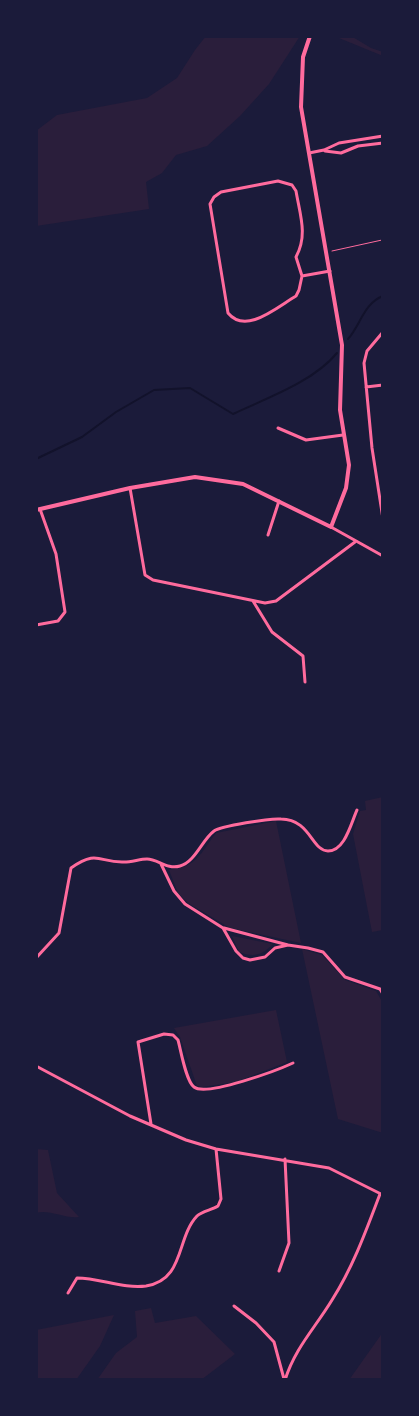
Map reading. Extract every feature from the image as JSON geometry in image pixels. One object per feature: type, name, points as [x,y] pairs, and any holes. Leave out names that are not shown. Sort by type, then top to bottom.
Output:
[{"type":"street","points":[[309,38],[303,57],[300,84],[308,153],[342,345],[340,410],[349,464],[346,488],[340,509],[331,527]]},
{"type":"street","points":[[308,153],[324,150],[339,143],[383,136]]},
{"type":"street","points":[[369,138],[370,145]]},
{"type":"street","points":[[324,150],[341,153],[383,143]]},
{"type":"street","points":[[278,181],[292,185],[296,192],[304,236],[303,245],[296,257],[302,276],[300,290],[296,296],[250,322],[242,323],[233,320],[228,313],[210,204],[214,197],[221,192],[278,181]]},
{"type":"street","points":[[302,276],[330,271]]},
{"type":"street","points":[[383,332],[367,351],[364,363],[383,519]]},
{"type":"street","points":[[366,387],[383,385]]},
{"type":"street","points":[[278,428],[306,440],[343,435]]},
{"type":"street","points":[[36,625],[58,621],[65,612],[56,554],[38,509],[130,488],[195,477],[243,484],[331,527],[383,556]]},
{"type":"street","points":[[130,488],[145,575],[153,580],[266,603],[276,601],[355,542]]},
{"type":"street","points":[[268,535],[279,501]]},
{"type":"street","points":[[253,601],[272,632],[302,656],[305,682]]},
{"type":"street","points":[[36,958],[59,934],[71,868],[85,858],[102,857],[123,862],[148,859],[161,864],[180,866],[190,859],[215,830],[266,819],[283,818],[298,823],[307,830],[318,848],[327,851],[337,848],[345,839],[357,810]]},
{"type":"street","points":[[161,864],[174,891],[184,904],[224,928],[323,952],[345,977],[380,989],[383,994]]},
{"type":"street","points":[[224,928],[236,951],[243,958],[250,960],[265,956],[275,948],[288,945]]},
{"type":"street","points":[[152,1125],[138,1042],[164,1034],[173,1035],[178,1040],[190,1081],[194,1087],[200,1090],[234,1085],[293,1063]]},
{"type":"street","points":[[36,1066],[125,1114],[186,1140],[216,1149],[285,1159],[329,1168],[381,1195],[354,1264],[332,1301],[292,1358],[285,1380]]},
{"type":"street","points":[[68,1293],[77,1278],[89,1278],[133,1286],[148,1286],[162,1280],[174,1271],[177,1255],[198,1214],[218,1206],[221,1199],[216,1149]]},
{"type":"street","points":[[279,1271],[289,1243],[285,1159]]},
{"type":"street","points":[[234,1306],[256,1323],[274,1342],[285,1380]]},
{"type":"path","points":[[326,252],[346,250],[382,240],[383,238]]},
{"type":"shaded area","points":[[206,36],[300,36],[269,84],[240,116],[207,146],[176,155],[162,173],[146,182],[149,209],[36,226],[36,131],[57,115],[147,98],[177,78]]},
{"type":"shaded area","points":[[322,36],[351,36],[371,48],[383,52],[383,56],[339,38]]},
{"type":"shaded area","points":[[383,797],[383,930],[372,932],[353,834],[360,811],[366,810],[365,801]]},
{"type":"shaded area","points":[[276,821],[301,943],[230,928],[188,903],[178,893],[169,870],[192,863],[216,833]]},
{"type":"shaded area","points":[[232,936],[273,944],[261,953],[249,955],[239,952]]},
{"type":"shaded area","points":[[302,949],[322,955],[345,980],[376,991],[383,1003],[383,1133],[338,1119]]},
{"type":"shaded area","points":[[276,1010],[287,1062],[236,1082],[202,1087],[197,1086],[180,1037],[174,1028]]},
{"type":"shaded area","points":[[36,1149],[48,1150],[57,1193],[79,1217],[68,1217],[46,1212],[36,1213]]},
{"type":"shaded area","points":[[151,1308],[155,1323],[196,1316],[235,1354],[201,1380],[97,1380],[116,1353],[137,1337],[135,1311]]},
{"type":"shaded area","points":[[114,1315],[100,1346],[76,1380],[36,1380],[36,1330]]},
{"type":"shaded area","points":[[383,1332],[383,1380],[349,1380]]},
{"type":"waterway","points":[[348,339],[371,304],[383,296]]},
{"type":"waterway","points":[[36,459],[82,437],[116,412],[154,390],[190,388],[233,414],[303,381],[337,353]]}]
